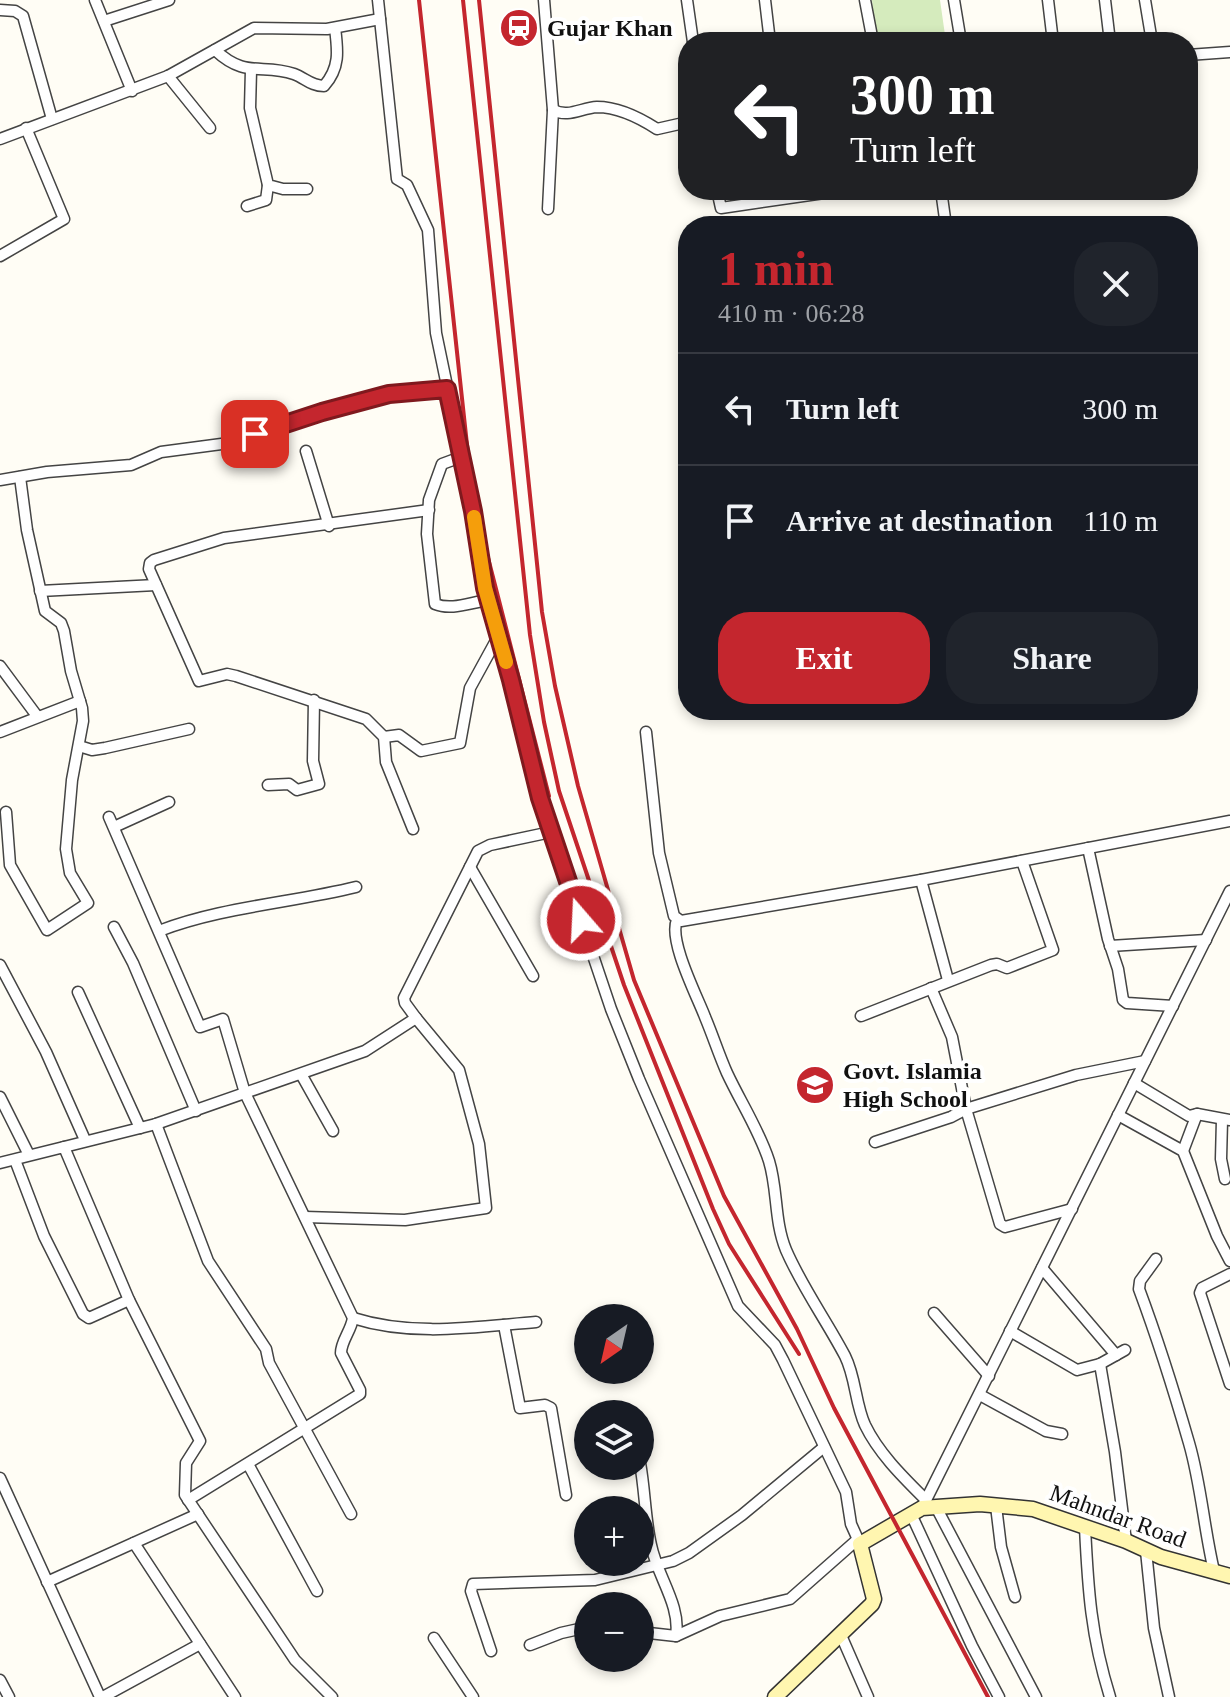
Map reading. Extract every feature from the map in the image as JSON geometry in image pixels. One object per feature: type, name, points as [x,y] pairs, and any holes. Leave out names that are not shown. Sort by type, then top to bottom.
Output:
[{"type":"street","points":[[95,0],[132,91]]},
{"type":"street","points":[[104,21],[169,0]]},
{"type":"street","points":[[378,0],[397,179],[407,185],[428,230],[436,333],[447,389],[489,600],[540,798],[611,1009],[639,1079],[738,1306],[775,1345],[846,1492],[851,1524],[859,1541],[874,1599],[775,1697]]},
{"type":"street","points":[[544,0],[553,110],[548,209]]},
{"type":"street","points":[[687,0],[692,32]]},
{"type":"street","points":[[765,0],[769,32]]},
{"type":"street","points":[[865,0],[871,32]]},
{"type":"street","points":[[954,0],[959,32]]},
{"type":"street","points":[[1048,0],[1052,32]]},
{"type":"street","points":[[1105,0],[1109,32]]},
{"type":"street","points":[[1145,0],[1150,32]]},
{"type":"street","points":[[0,10],[15,11],[23,16],[52,119]]},
{"type":"street","points":[[0,139],[168,76],[254,28],[335,28],[380,19]]},
{"type":"street","points":[[215,50],[235,65],[251,70],[291,73],[316,86],[324,86],[338,62],[335,28]]},
{"type":"street","points":[[1198,54],[1230,52]]},
{"type":"street","points":[[247,206],[266,200],[268,185],[250,108],[251,70]]},
{"type":"street","points":[[168,76],[210,128]]},
{"type":"street","points":[[553,110],[562,115],[598,107],[640,117],[657,129],[678,124]]},
{"type":"street","points":[[0,256],[64,219],[26,128]]},
{"type":"street","points":[[268,185],[283,189],[307,189]]},
{"type":"street","points":[[719,200],[721,208],[776,200]]},
{"type":"street","points":[[0,480],[131,465],[161,452],[229,443],[308,416],[389,394],[447,389]]},
{"type":"street","points":[[306,451],[329,526]]},
{"type":"street","points":[[461,457],[442,464],[429,500],[427,534],[435,604],[456,607],[489,600]]},
{"type":"street","points":[[6,812],[10,865],[47,930],[88,903],[70,873],[66,849],[72,780],[83,721],[64,631],[61,623],[45,611],[27,530],[20,477]]},
{"type":"street","points":[[413,829],[386,762],[384,737],[366,719],[236,676],[227,674],[199,681],[156,585],[150,563],[224,538],[429,510]]},
{"type":"street","points":[[40,591],[156,585]]},
{"type":"street","points":[[384,737],[399,735],[421,751],[460,743],[470,688],[499,635]]},
{"type":"street","points":[[0,666],[37,716]]},
{"type":"street","points":[[268,785],[289,784],[297,790],[319,784],[311,736],[314,700]]},
{"type":"street","points":[[0,732],[80,701]]},
{"type":"street","points":[[79,746],[92,750],[105,748],[189,729]]},
{"type":"street","points":[[646,732],[659,853],[677,920],[675,936],[727,1074],[766,1154],[775,1187],[778,1225],[785,1247],[846,1357],[861,1414],[869,1431],[924,1507],[1036,1697]]},
{"type":"street","points":[[169,802],[111,822],[200,1027],[223,1019],[245,1093],[353,1318],[341,1353],[360,1390],[360,1394],[188,1500]]},
{"type":"street","points":[[677,920],[921,880],[1230,821]]},
{"type":"street","points":[[305,1217],[405,1220],[486,1208],[479,1144],[459,1070],[416,1018],[404,998],[478,851],[551,832]]},
{"type":"street","points":[[1088,848],[1123,1000],[1127,1003],[1173,1006]]},
{"type":"street","points":[[861,1016],[991,965],[1007,968],[1053,950],[1022,861]]},
{"type":"street","points":[[470,867],[533,976]]},
{"type":"street","points":[[921,880],[948,980]]},
{"type":"street","points":[[159,931],[183,922],[356,887]]},
{"type":"street","points":[[999,1697],[972,1646],[924,1507],[1230,891]]},
{"type":"street","points":[[114,927],[133,963],[196,1111]]},
{"type":"street","points":[[1110,946],[1206,940]]},
{"type":"street","points":[[0,965],[46,1052],[85,1140]]},
{"type":"street","points":[[931,988],[952,1037],[966,1109],[1002,1226],[1072,1209]]},
{"type":"street","points":[[78,992],[140,1128]]},
{"type":"street","points":[[0,1163],[196,1111],[365,1051],[416,1018]]},
{"type":"street","points":[[875,1142],[966,1109],[1076,1075],[1145,1061]]},
{"type":"street","points":[[301,1074],[333,1131]]},
{"type":"street","points":[[1134,1083],[1189,1116],[1197,1114],[1226,1120],[1221,1159],[1225,1179]]},
{"type":"street","points":[[0,1097],[29,1155]]},
{"type":"street","points":[[1183,1151],[1197,1114]]},
{"type":"street","points":[[1118,1115],[1183,1151],[1230,1261]]},
{"type":"street","points":[[156,1124],[208,1261],[266,1349],[269,1363],[351,1514]]},
{"type":"street","points":[[64,1147],[129,1300],[200,1441],[186,1463],[185,1495],[295,1660],[332,1697]]},
{"type":"street","points":[[15,1160],[44,1236],[83,1314],[89,1318],[129,1300]]},
{"type":"street","points":[[1156,1259],[1140,1281],[1139,1289],[1164,1356],[1190,1445],[1214,1571]]},
{"type":"street","points":[[1010,1331],[1077,1370],[1100,1364],[1120,1353],[1042,1268]]},
{"type":"street","points":[[1230,1274],[1200,1291],[1230,1384]]},
{"type":"street","points":[[934,1313],[989,1376]]},
{"type":"street","points":[[353,1318],[377,1326],[427,1329],[536,1322]]},
{"type":"street","points":[[504,1325],[520,1408],[545,1405],[551,1408],[566,1495]]},
{"type":"street","points":[[1100,1364],[1126,1541]]},
{"type":"street","points":[[980,1395],[1046,1431],[1062,1434]]},
{"type":"street","points":[[491,1651],[471,1591],[473,1584],[595,1580],[657,1566],[689,1553],[713,1537],[824,1447]]},
{"type":"street","points":[[248,1464],[317,1591]]},
{"type":"street","points":[[0,1478],[102,1697],[200,1644]]},
{"type":"street","points":[[642,1480],[651,1545],[676,1614],[676,1636]]},
{"type":"street","points":[[996,1506],[1001,1547],[1015,1597]]},
{"type":"street","name":"Mahndar Road","points":[[859,1541],[924,1507],[1033,1509],[1126,1541],[1146,1551],[1230,1576]]},
{"type":"street","points":[[47,1582],[198,1514]]},
{"type":"street","points":[[1085,1527],[1088,1599],[1110,1697]]},
{"type":"street","points":[[654,1634],[676,1636],[720,1616],[790,1599],[859,1541]]},
{"type":"street","points":[[134,1543],[235,1697]]},
{"type":"street","points":[[1146,1551],[1154,1628],[1169,1697]]},
{"type":"street","points":[[530,1645],[574,1630]]},
{"type":"street","points":[[840,1633],[868,1697]]},
{"type":"street","points":[[434,1638],[473,1697]]},
{"type":"street","points":[[0,1680],[9,1697]]},
{"type":"green space","points":[[872,0],[940,0],[945,32],[875,32]]},
{"type":"railway","points":[[419,0],[468,454],[485,546],[549,796]]},
{"type":"railway","points":[[463,0],[530,635],[559,791],[624,985],[713,1209],[729,1244],[799,1354]]},
{"type":"railway","points":[[479,0],[542,612],[578,786],[634,980],[724,1196],[797,1329],[834,1408],[988,1697]]},
{"type":"slow traffic","points":[[474,517],[485,588],[506,662]]},
{"type":"place","name":"Gujar Khan","points":[[519,28]]},
{"type":"place","name":"Govt. Islamia High School","points":[[815,1085]]},
{"type":"route","points":[[255,434],[389,394],[447,389],[473,511],[485,588],[540,798],[581,920]]}]
